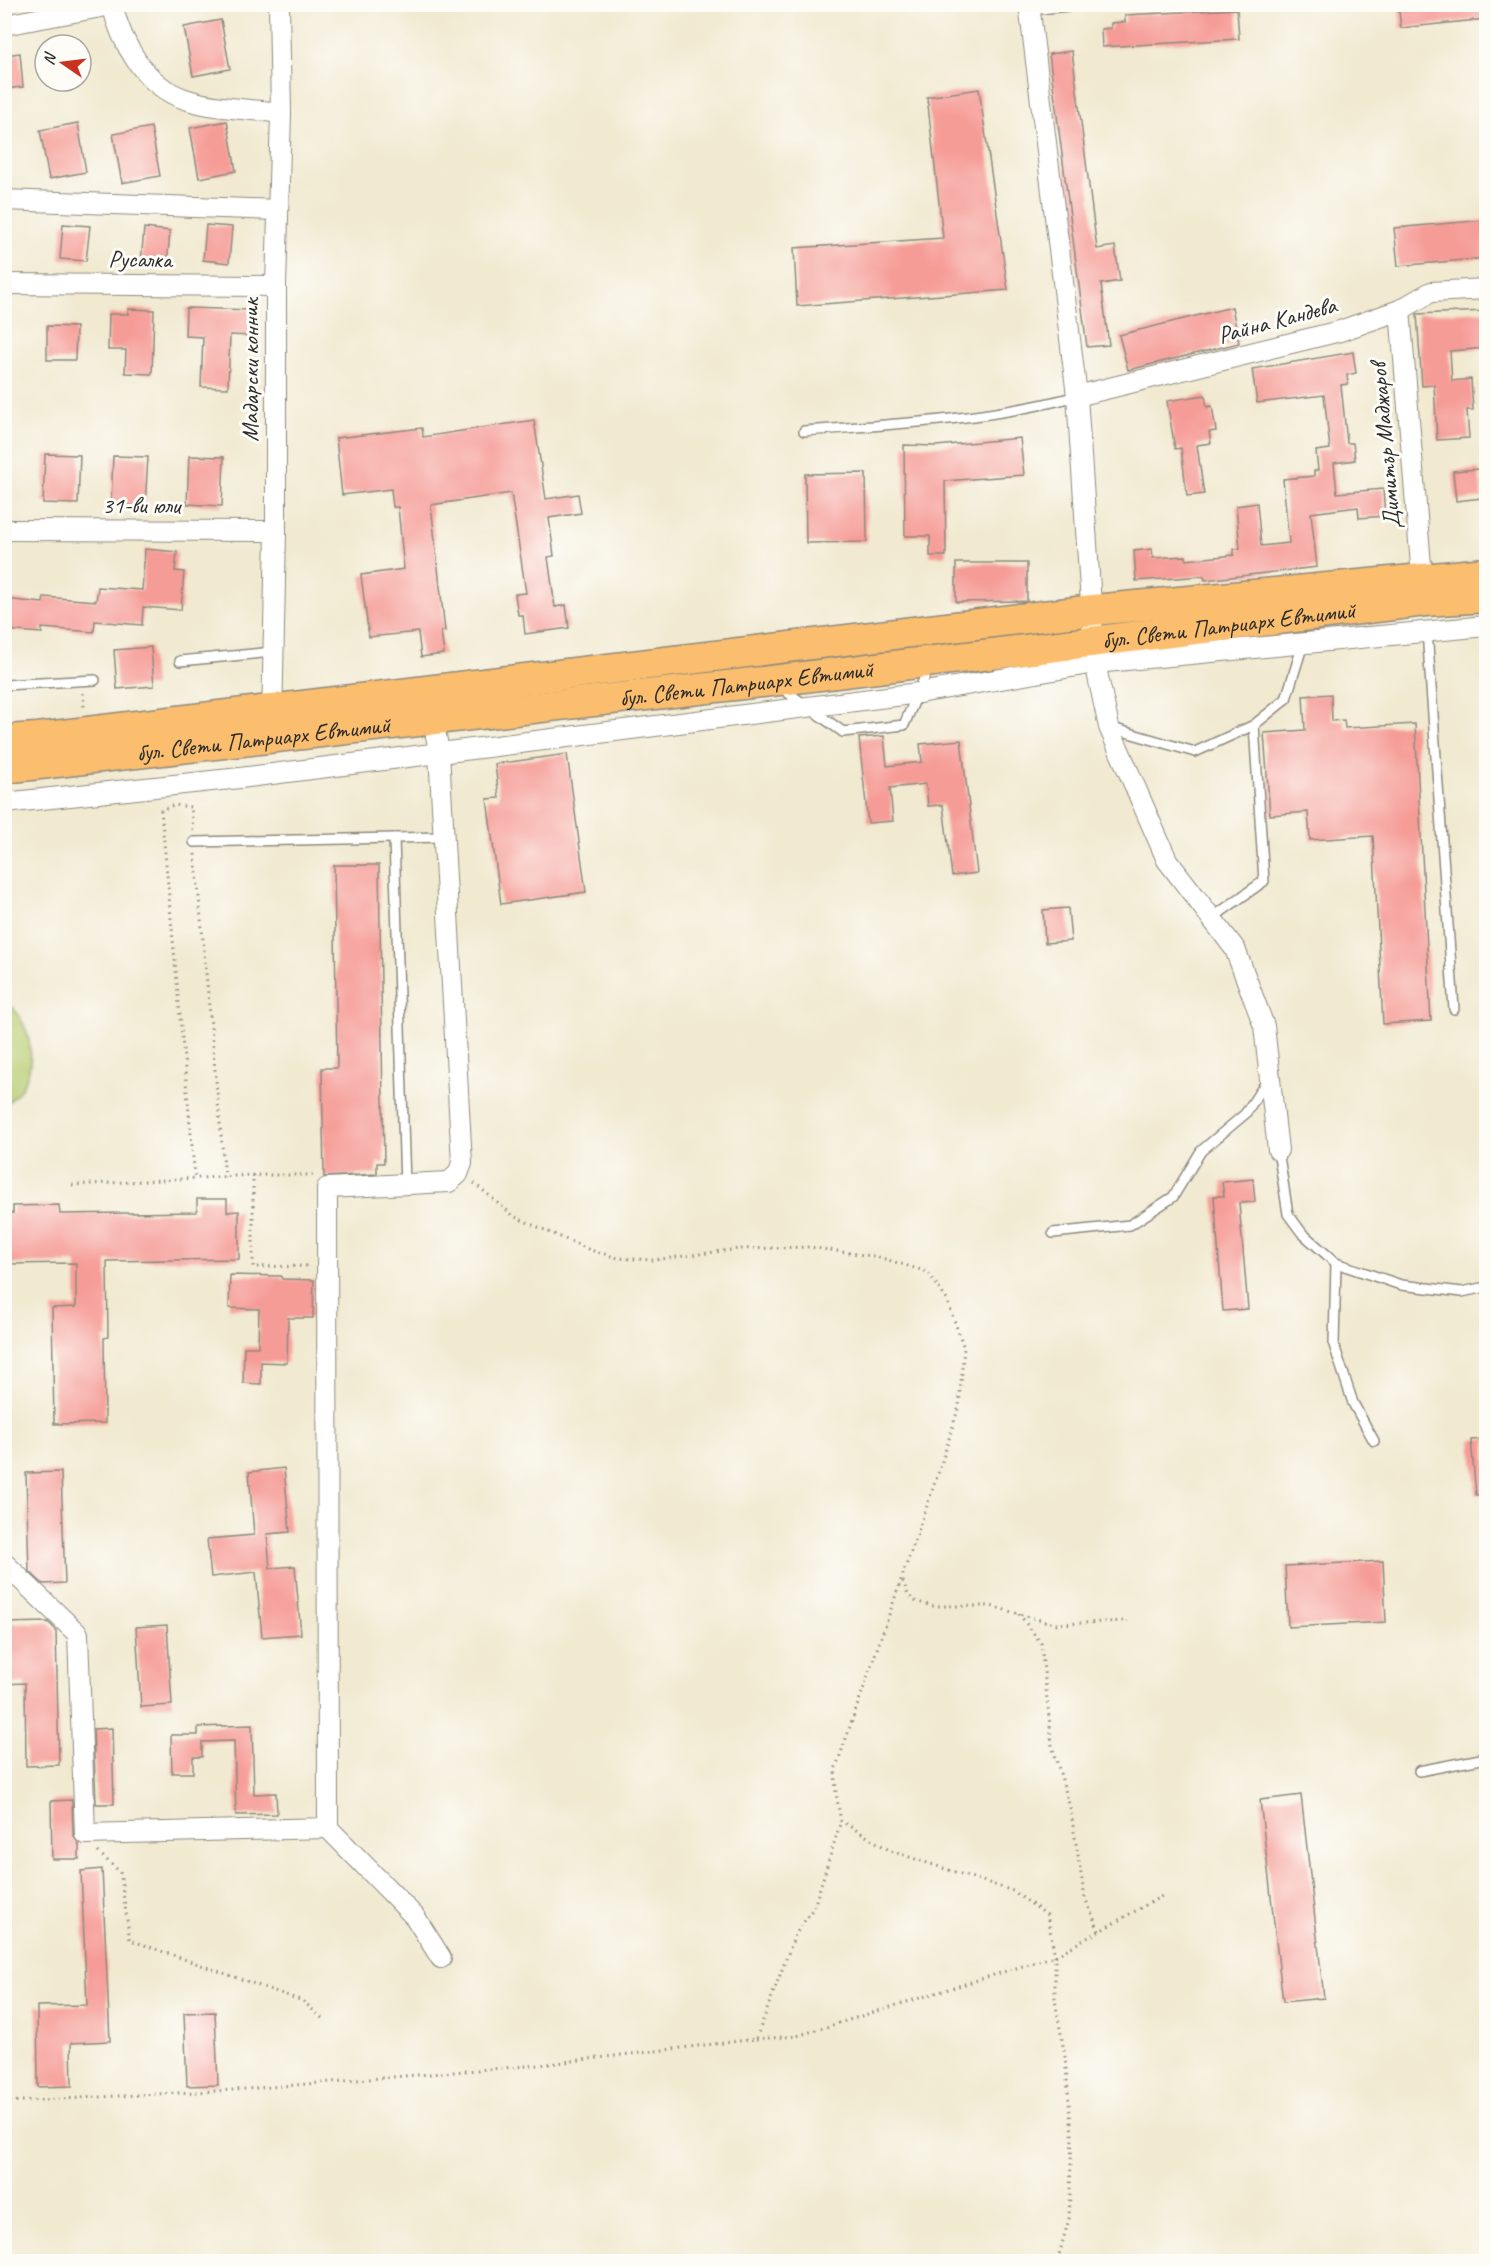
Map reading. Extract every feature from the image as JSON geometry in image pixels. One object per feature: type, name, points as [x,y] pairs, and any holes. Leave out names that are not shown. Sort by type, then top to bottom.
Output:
[{"type":"main road","name":"бул. Свети Патриарх Евтимий","points":[[4,768],[272,722],[1093,610],[1486,573]]},
{"type":"main road","name":"бул. Свети Патриарх Евтимий","points":[[4,740],[272,722],[432,718],[771,681],[932,660],[1094,653],[1425,601],[1486,597]]},
{"type":"street","name":"Мадарски конник","points":[[272,722],[276,531],[279,4]]},
{"type":"street","points":[[4,25],[112,5],[115,17],[135,60],[154,83],[184,99],[280,113]]},
{"type":"street","points":[[1029,7],[1077,396],[1093,610],[1094,653],[1109,727],[1167,861],[1235,949],[1264,1026],[1278,1150]]},
{"type":"street","points":[[4,200],[278,210]]},
{"type":"street","name":"Русалка","points":[[4,284],[276,286]]},
{"type":"street","name":"Райна Кандева","points":[[1077,396],[1340,331],[1400,310],[1431,292],[1486,289]]},
{"type":"street","name":"Димитър Маджаров","points":[[1400,310],[1422,578]]},
{"type":"street","name":"31-ви юли","points":[[4,530],[276,531]]},
{"type":"street","points":[[4,803],[229,779],[919,693],[1094,653],[1303,644],[1486,626]]},
{"type":"street","points":[[432,718],[439,753],[462,1164],[458,1174],[449,1182],[327,1188],[328,1828],[415,1917],[441,1958]]},
{"type":"street","points":[[4,1563],[78,1634],[85,1834],[328,1828]]},
{"type":"lane","points":[[1029,7],[1087,4]]},
{"type":"lane","points":[[804,431],[947,420],[1027,410],[1077,396]]},
{"type":"lane","points":[[1427,631],[1454,1009]]},
{"type":"lane","points":[[1109,727],[1195,752],[1254,725],[1286,699],[1303,644]]},
{"type":"lane","points":[[180,661],[273,652]]},
{"type":"lane","points":[[771,681],[843,732],[904,725],[932,660]]},
{"type":"lane","points":[[4,685],[95,680]]},
{"type":"lane","points":[[1212,918],[1264,881],[1254,725]]},
{"type":"lane","points":[[394,837],[405,1185]]},
{"type":"lane","points":[[194,842],[444,837]]},
{"type":"lane","points":[[1053,1233],[1130,1225],[1173,1197],[1201,1151],[1245,1114],[1270,1077]]},
{"type":"lane","points":[[1278,1150],[1288,1214],[1302,1233],[1336,1263],[1401,1285],[1462,1292],[1486,1287]]},
{"type":"lane","points":[[1336,1263],[1334,1345],[1353,1403],[1374,1441]]},
{"type":"lane","points":[[1419,1771],[1486,1758]]},
{"type":"path","points":[[195,1179],[161,810],[174,805],[190,807],[225,1177]]},
{"type":"path","points":[[462,1164],[476,1187],[515,1217],[590,1250],[618,1258],[653,1260],[739,1249],[809,1247],[878,1257],[928,1272],[947,1300],[964,1348],[960,1406],[835,1770],[836,1794],[841,1821],[814,1907],[795,1935],[756,2039]]},
{"type":"path","points":[[253,1175],[253,1267],[327,1266]]},
{"type":"path","points":[[72,1185],[253,1175],[317,1175],[327,1188]]},
{"type":"path","points":[[902,1579],[908,1595],[915,1601],[932,1606],[991,1606],[1054,1624],[1128,1621]]},
{"type":"path","points":[[1019,1614],[1041,1643],[1052,1744],[1070,1807],[1085,1898],[1100,1931]]},
{"type":"path","points":[[841,1821],[891,1851],[1013,1891],[1047,1915],[1054,1956],[1055,2000],[1065,2057],[1072,2135],[1069,2219],[1057,2262]]},
{"type":"path","points":[[85,1834],[95,1849],[120,1872],[130,1940],[303,2001],[326,2021]]},
{"type":"path","points":[[4,2102],[234,2091],[540,2065],[797,2036],[1054,1956],[1162,1896]]},
{"type":"green space","points":[[5,1000],[23,1024],[30,1053],[25,1081],[17,1094],[5,1104]]},
{"type":"building","points":[[1398,4],[1486,4],[1486,19],[1401,28]]},
{"type":"building","points":[[1237,9],[1239,39],[1102,47],[1101,29],[1111,28],[1111,23],[1125,22],[1125,15]]},
{"type":"building","points":[[221,20],[230,69],[193,76],[184,27]]},
{"type":"building","points":[[1072,51],[1097,249],[1115,246],[1120,281],[1101,284],[1109,345],[1087,347],[1049,54]]},
{"type":"building","points":[[20,53],[23,87],[4,89],[4,55]]},
{"type":"building","points":[[979,89],[1008,290],[797,306],[794,248],[943,238],[927,97]]},
{"type":"building","points":[[227,121],[236,171],[199,178],[190,128]]},
{"type":"building","points":[[78,123],[86,172],[49,179],[40,130]]},
{"type":"building","points":[[151,127],[160,176],[122,183],[113,134]]},
{"type":"building","points":[[1486,220],[1486,258],[1398,266],[1394,228]]},
{"type":"building","points":[[63,224],[90,226],[86,261],[60,259]]},
{"type":"building","points":[[206,225],[232,227],[229,263],[203,260]]},
{"type":"building","points":[[144,228],[170,231],[167,266],[141,263]]},
{"type":"building","points":[[1232,307],[1239,343],[1128,370],[1119,335]]},
{"type":"building","points":[[186,308],[253,310],[252,336],[230,335],[228,388],[201,387],[203,337],[185,336]]},
{"type":"building","points":[[128,309],[154,310],[152,374],[125,373],[126,350],[108,350],[109,314],[128,314]]},
{"type":"building","points":[[1486,311],[1486,348],[1450,351],[1452,381],[1471,379],[1473,410],[1467,410],[1469,438],[1437,440],[1434,385],[1422,386],[1417,314]]},
{"type":"building","points":[[47,326],[76,327],[75,360],[47,360]]},
{"type":"building","points":[[1353,352],[1356,373],[1347,375],[1348,384],[1341,385],[1347,443],[1353,443],[1355,460],[1334,463],[1337,493],[1383,489],[1385,516],[1359,518],[1358,507],[1311,513],[1317,567],[1205,580],[1204,576],[1136,581],[1134,551],[1152,549],[1153,558],[1186,556],[1186,560],[1234,555],[1234,549],[1240,549],[1236,506],[1257,503],[1261,546],[1289,543],[1283,479],[1314,476],[1314,471],[1318,470],[1316,451],[1330,449],[1324,395],[1257,403],[1252,369]]},
{"type":"building","points":[[1205,395],[1207,407],[1212,406],[1216,431],[1209,432],[1211,443],[1197,445],[1204,494],[1187,496],[1181,448],[1175,449],[1167,401]]},
{"type":"building","points":[[534,420],[546,499],[578,494],[581,513],[549,518],[554,556],[548,557],[555,607],[566,605],[569,628],[525,634],[523,615],[518,615],[515,594],[526,593],[511,493],[431,505],[445,631],[441,631],[444,654],[421,657],[418,632],[369,637],[361,575],[404,569],[398,507],[393,507],[391,489],[342,495],[336,438],[422,428],[423,437]]},
{"type":"building","points":[[1020,438],[1024,475],[945,481],[946,556],[930,556],[930,536],[905,536],[904,445],[936,446]]},
{"type":"building","points":[[45,454],[80,455],[78,504],[43,503]]},
{"type":"building","points":[[113,456],[148,457],[145,506],[111,505]]},
{"type":"building","points":[[189,456],[224,457],[222,506],[187,504]]},
{"type":"building","points":[[1479,469],[1482,498],[1456,501],[1453,471]]},
{"type":"building","points":[[866,473],[867,542],[806,543],[805,474]]},
{"type":"building","points":[[145,549],[177,552],[175,571],[184,572],[181,610],[143,607],[142,625],[95,621],[94,632],[42,628],[42,633],[4,630],[4,599],[43,603],[44,597],[96,601],[98,587],[142,590]]},
{"type":"building","points":[[956,563],[1027,563],[1027,601],[956,602]]},
{"type":"building","points":[[151,647],[154,686],[117,689],[114,650]]},
{"type":"building","points":[[1331,694],[1332,721],[1344,720],[1345,728],[1415,724],[1431,1021],[1383,1024],[1373,836],[1310,840],[1308,812],[1270,815],[1264,733],[1305,730],[1303,696]]},
{"type":"building","points":[[884,736],[887,766],[922,762],[920,744],[961,740],[977,873],[952,876],[943,805],[928,806],[926,784],[890,788],[893,821],[868,823],[859,738]]},
{"type":"building","points":[[567,754],[586,892],[501,904],[487,799],[499,798],[495,764]]},
{"type":"building","points":[[334,865],[379,865],[384,1163],[377,1163],[377,1174],[324,1177],[322,1068],[337,1068]]},
{"type":"building","points":[[1068,908],[1071,941],[1045,943],[1043,910]]},
{"type":"building","points":[[1253,1179],[1255,1202],[1239,1203],[1248,1309],[1223,1311],[1214,1196],[1224,1196],[1222,1182]]},
{"type":"building","points":[[197,1199],[227,1199],[227,1212],[239,1211],[239,1259],[107,1261],[108,1337],[104,1338],[105,1423],[54,1424],[52,1308],[76,1307],[76,1263],[4,1264],[4,1213],[13,1213],[13,1206],[59,1205],[60,1214],[197,1212]]},
{"type":"building","points":[[230,1275],[281,1276],[282,1279],[314,1280],[313,1318],[288,1318],[287,1363],[261,1362],[261,1384],[243,1383],[244,1347],[258,1347],[259,1309],[229,1308]]},
{"type":"building","points":[[1486,1439],[1486,1494],[1476,1495],[1471,1440]]},
{"type":"building","points":[[284,1468],[290,1532],[267,1534],[270,1568],[295,1566],[301,1634],[262,1637],[256,1572],[211,1577],[207,1539],[254,1535],[249,1472]]},
{"type":"building","points":[[61,1472],[65,1583],[43,1584],[29,1571],[26,1473]]},
{"type":"building","points":[[1383,1561],[1386,1622],[1288,1627],[1285,1566]]},
{"type":"building","points":[[48,1622],[56,1630],[59,1765],[26,1766],[25,1683],[4,1684],[4,1623]]},
{"type":"building","points":[[167,1625],[172,1705],[141,1707],[136,1627]]},
{"type":"building","points":[[252,1725],[254,1794],[276,1793],[277,1814],[236,1815],[234,1741],[202,1742],[202,1757],[193,1757],[193,1773],[172,1773],[171,1735],[198,1735],[198,1727]]},
{"type":"building","points":[[112,1728],[114,1804],[96,1804],[93,1729]]},
{"type":"building","points":[[1301,1795],[1324,1998],[1283,2002],[1260,1800]]},
{"type":"building","points":[[72,1800],[73,1834],[79,1844],[79,1859],[52,1859],[51,1801]]},
{"type":"building","points":[[102,1869],[110,2041],[71,2043],[72,2086],[38,2087],[37,2006],[87,2005],[81,1871]]},
{"type":"building","points":[[215,2012],[218,2085],[187,2086],[184,2013]]}]
